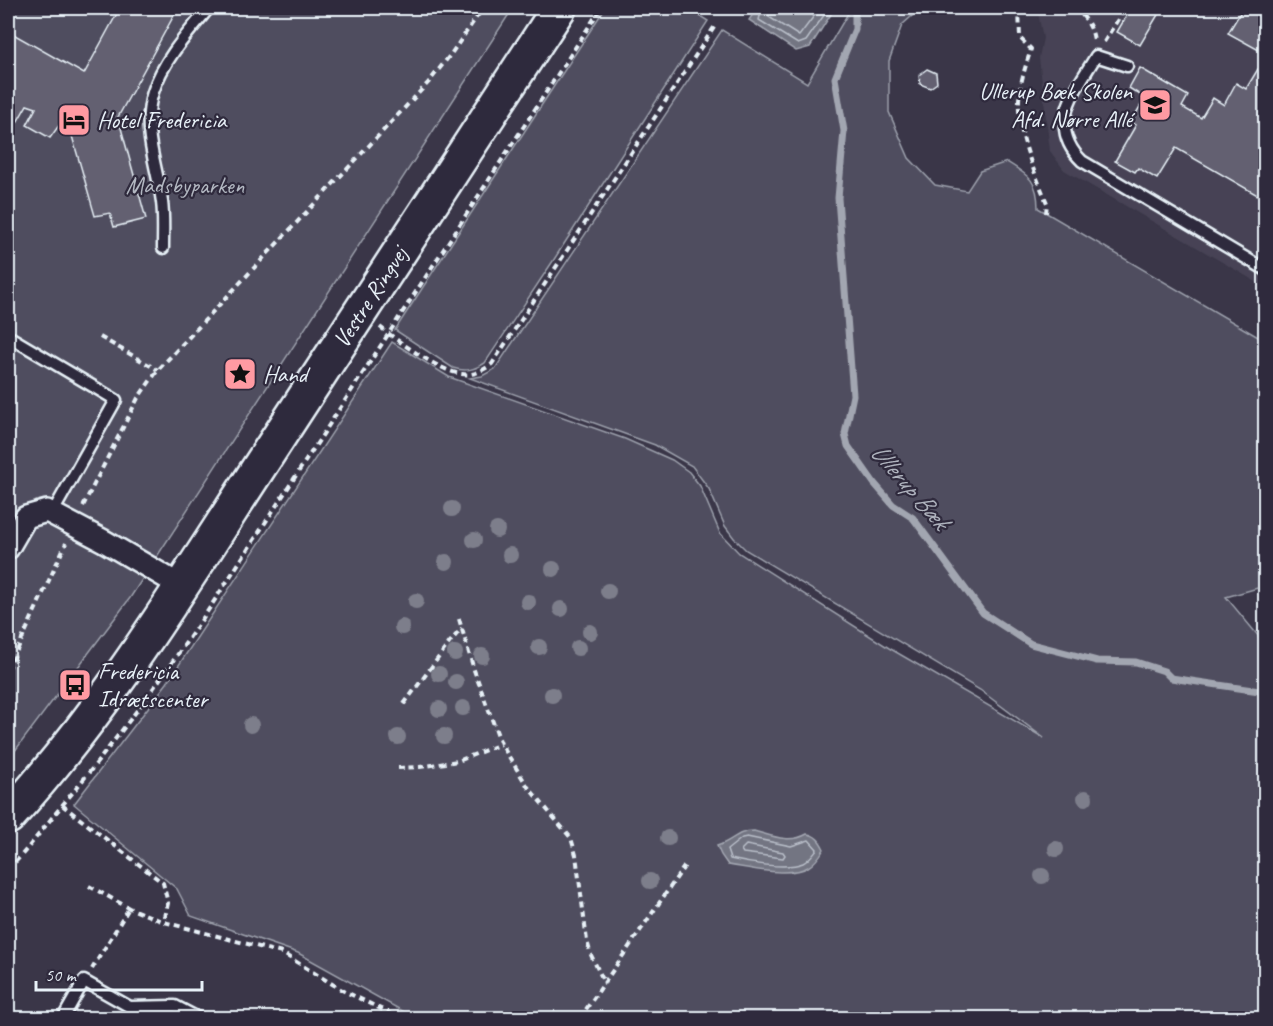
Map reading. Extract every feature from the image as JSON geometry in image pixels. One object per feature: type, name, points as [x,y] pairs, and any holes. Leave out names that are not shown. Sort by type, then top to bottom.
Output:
[{"type":"main road","name":"Vestre Ringvej","points":[[8,818],[38,785],[116,681],[559,8]]},
{"type":"street","points":[[8,548],[26,517],[47,511],[53,512],[180,586]]},
{"type":"lane","points":[[163,248],[162,202],[149,139],[148,114],[153,92],[168,60],[209,8]]},
{"type":"lane","points":[[1127,66],[1096,56],[1068,103],[1065,119],[1070,149],[1082,161],[1266,270]]},
{"type":"lane","points":[[8,336],[116,400],[53,512]]},
{"type":"lane","points":[[63,1018],[84,981],[130,1007],[175,1006],[198,1018]]},
{"type":"path","points":[[8,670],[75,525],[138,398],[158,370],[428,83],[483,8]]},
{"type":"path","points":[[8,870],[33,844],[157,686],[601,8]]},
{"type":"path","points":[[1018,8],[1020,39],[1031,49],[1019,91],[1021,127],[1024,143],[1047,203],[1046,213]]},
{"type":"path","points":[[1074,8],[1082,14],[1093,31],[1096,56]]},
{"type":"path","points":[[1096,56],[1125,8]]},
{"type":"path","points":[[360,313],[387,333],[451,372],[470,374],[492,364],[715,26]]},
{"type":"path","points":[[100,337],[158,370]]},
{"type":"path","points":[[459,619],[474,670],[501,744],[528,787],[570,838],[576,855],[587,941],[605,984]]},
{"type":"path","points":[[404,704],[462,628]]},
{"type":"path","points":[[398,768],[458,761],[501,744]]},
{"type":"path","points":[[62,805],[162,883],[168,903],[164,922]]},
{"type":"path","points":[[580,1018],[686,864]]},
{"type":"path","points":[[89,886],[129,908],[164,922],[282,954],[342,990],[399,1018]]},
{"type":"path","points":[[90,972],[129,908]]},
{"type":"shaded area","name":"Ullerup Bæk Skolen Afd. Nørre Allé","points":[[1037,8],[1265,8],[1265,287],[1064,170],[1050,151],[1039,58],[1043,38]]},
{"type":"green space","name":"Madsbyparken","points":[[8,8],[513,8],[130,598],[8,760]]},
{"type":"green space","points":[[605,8],[693,8],[692,11],[708,21],[485,363],[469,370],[453,368],[395,330]]},
{"type":"green space","points":[[850,8],[921,8],[902,25],[889,61],[889,112],[909,158],[935,185],[967,191],[980,171],[1007,162],[1030,179],[1036,191],[1038,208],[1265,341],[1265,586],[1226,597],[1265,644],[1265,1018],[415,1018],[298,953],[191,916],[177,889],[74,804],[167,683],[392,342],[449,377],[625,439],[672,460],[689,472],[700,486],[720,533],[739,553],[889,648],[1044,738],[980,690],[746,550],[725,526],[709,489],[692,466],[655,445],[470,378],[482,376],[495,369],[722,30],[807,83]]},
{"type":"water","points":[[757,8],[835,8],[810,47],[796,51],[749,20]]},
{"type":"water","points":[[754,831],[788,839],[807,834],[817,839],[824,849],[808,867],[791,872],[728,865],[717,846],[739,834]]},
{"type":"building","name":"Hotel Fredericia","points":[[120,8],[178,8],[118,117],[146,219],[114,227],[110,213],[95,216],[70,129],[60,124],[50,138],[27,125],[36,108],[27,105],[8,138],[8,31],[84,74]]},
{"type":"building","points":[[1131,8],[1162,8],[1140,45],[1117,32]]},
{"type":"building","points":[[1243,8],[1266,8],[1266,54],[1228,33]]},
{"type":"building","points":[[1140,68],[1188,96],[1182,107],[1201,118],[1213,98],[1224,105],[1236,83],[1246,89],[1258,69],[1266,73],[1266,200],[1176,148],[1157,179],[1138,168],[1135,172],[1115,161],[1136,125],[1131,122],[1145,98],[1129,88]]},
{"type":"building","points":[[927,69],[936,73],[937,83],[930,88],[920,84],[919,75]]},
{"type":"waterway","name":"Ullerup Bæk","points":[[855,8],[855,29],[835,78],[844,131],[838,198],[853,395],[845,434],[848,446],[893,505],[913,518],[983,613],[1031,644],[1097,661],[1136,662],[1164,671],[1171,678],[1266,692]]},
{"type":"place","name":"Ullerup Bæk Skolen Afd. Nørre Allé","points":[[1155,105]]},
{"type":"place","name":"Hotel Fredericia","points":[[74,120]]},
{"type":"place","name":"Hand","points":[[240,374]]},
{"type":"place","name":"Fredericia Idrætscenter","points":[[75,685]]}]
